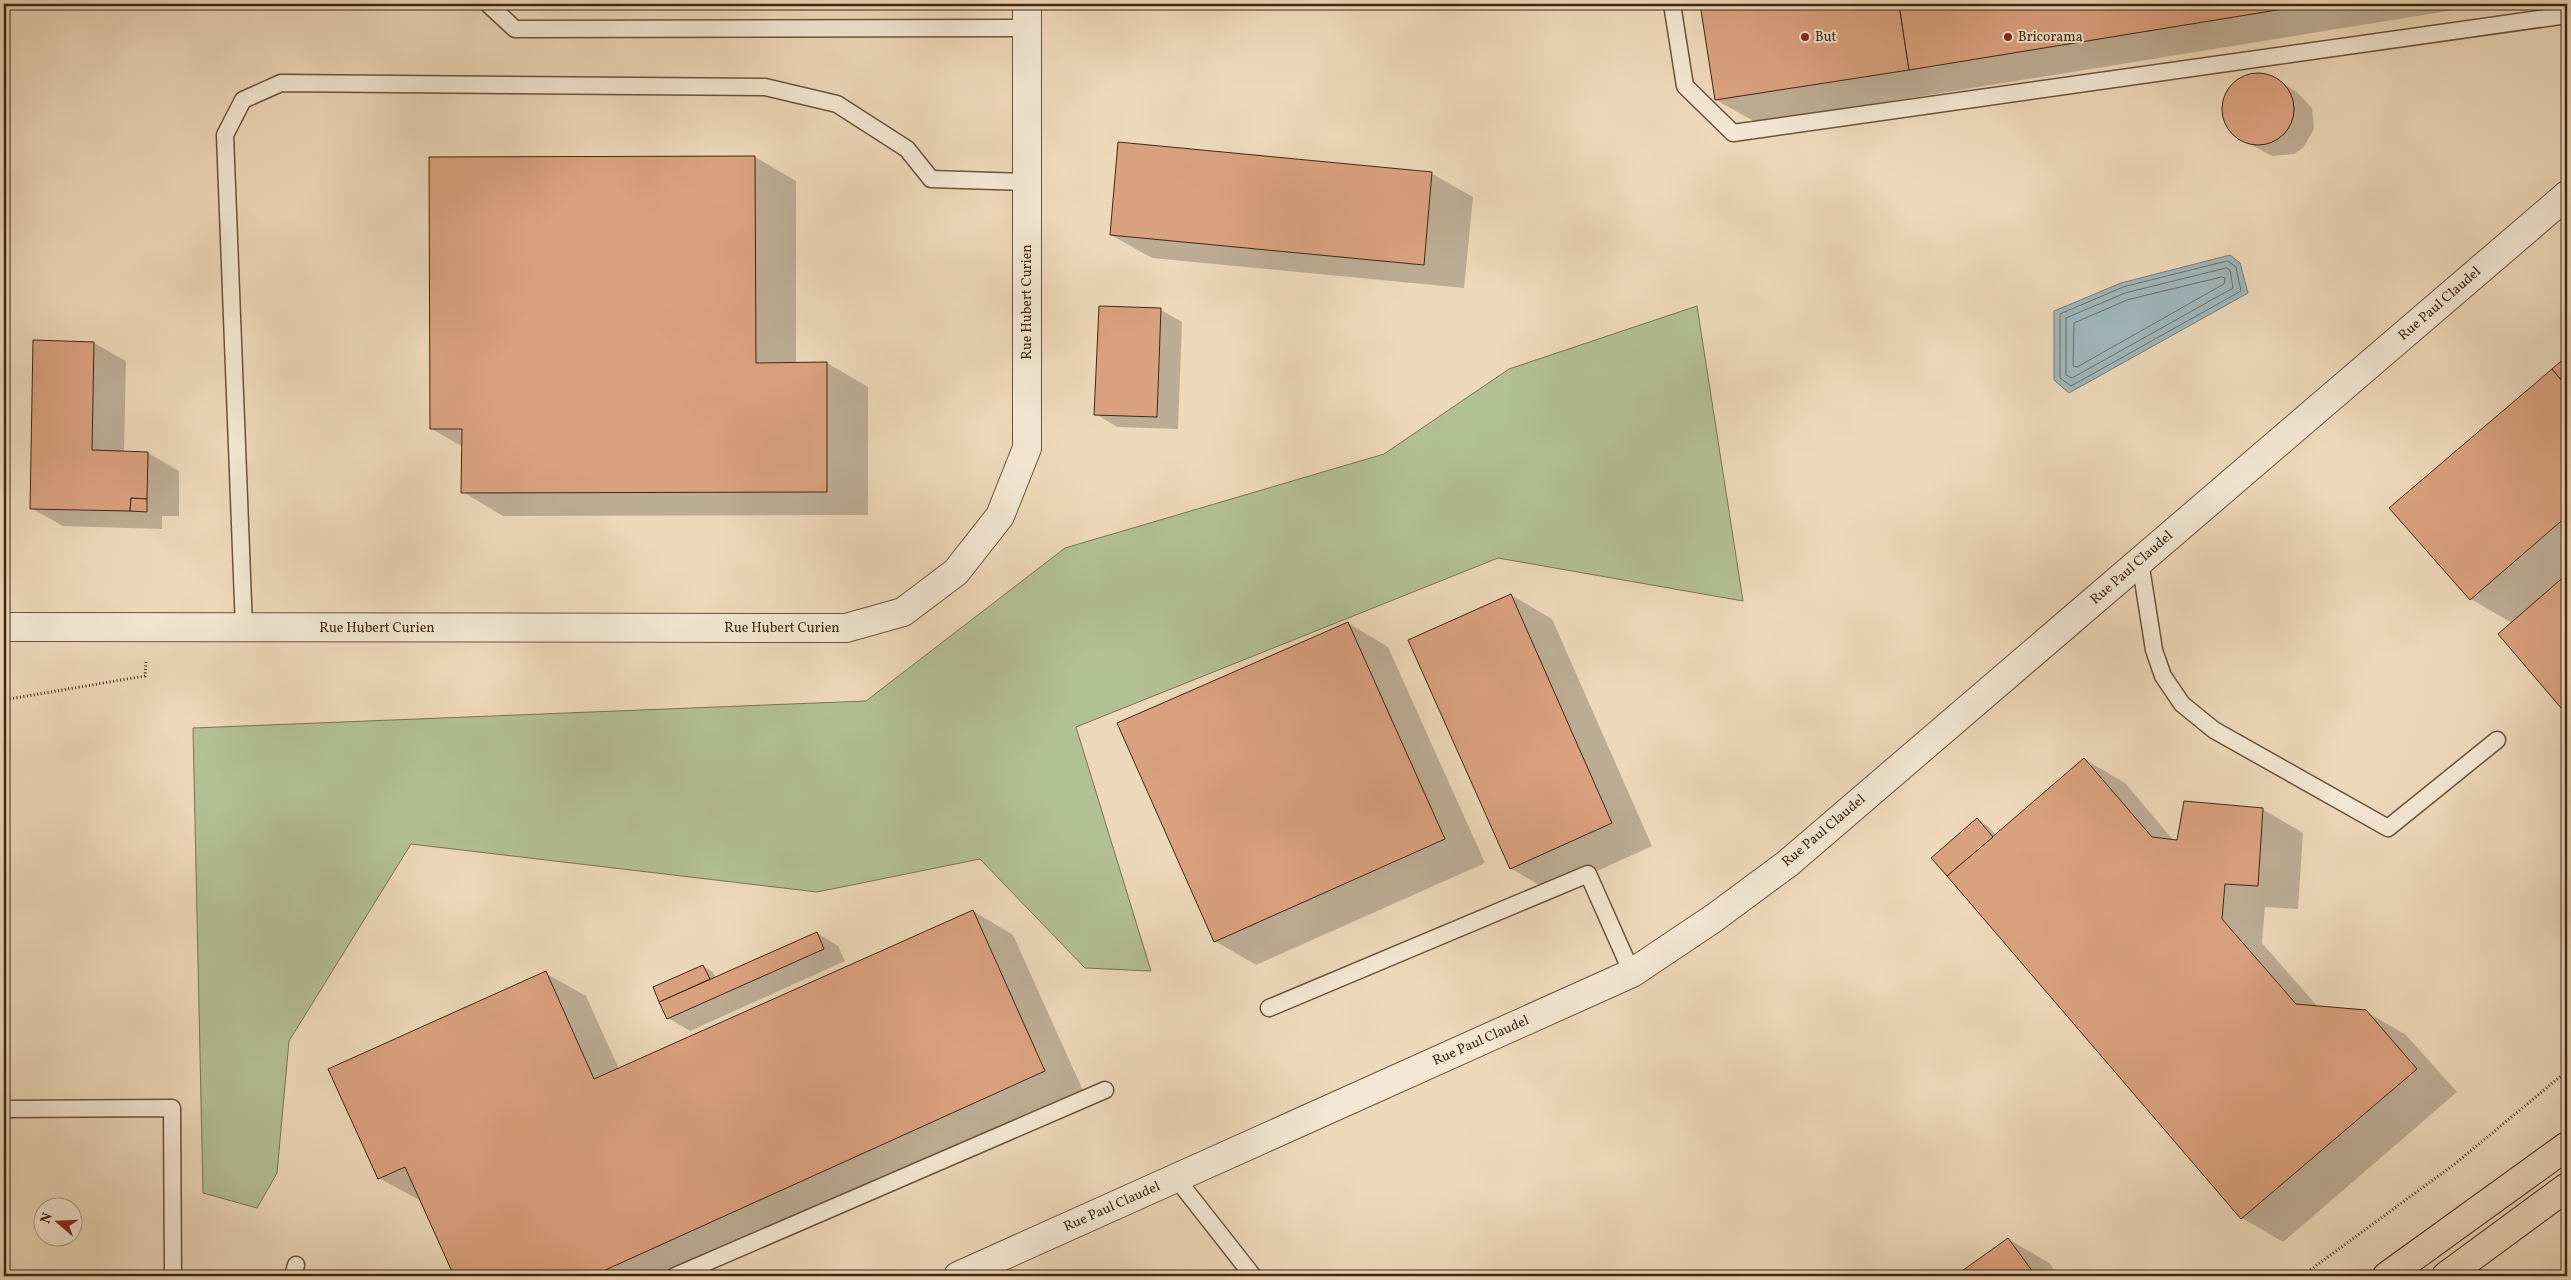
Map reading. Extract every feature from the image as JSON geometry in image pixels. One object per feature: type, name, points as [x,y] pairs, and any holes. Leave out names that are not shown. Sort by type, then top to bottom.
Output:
[{"type":"main road","points":[[2387,1276],[2567,1146]]},
{"type":"main road","points":[[2446,1276],[2567,1187]]},
{"type":"street","name":"Rue Hubert Curien","points":[[4,627],[846,628],[904,612],[956,572],[1000,516],[1028,448],[1027,16]]},
{"type":"street","name":"Rue Paul Claudel","points":[[958,1276],[1632,973],[1714,918],[1787,864],[2567,195]]},
{"type":"lane","points":[[488,4],[514,29],[1027,16]]},
{"type":"lane","points":[[1672,4],[1685,86],[1733,133],[2567,14]]},
{"type":"lane","points":[[244,628],[224,135],[243,100],[280,83],[764,87],[837,104],[907,149],[931,180],[1027,182]]},
{"type":"lane","points":[[2140,561],[2154,650],[2163,676],[2182,704],[2214,730],[2388,828],[2497,740]]},
{"type":"lane","points":[[1269,1008],[1588,874],[1632,973]]},
{"type":"lane","points":[[676,1276],[1105,1090]]},
{"type":"lane","points":[[4,1109],[172,1108],[173,1276]]},
{"type":"lane","points":[[1176,1178],[1252,1276]]},
{"type":"path","points":[[4,703],[9,699],[145,676],[147,628]]},
{"type":"path","points":[[2302,1276],[2456,1163],[2567,1072]]},
{"type":"green space","points":[[1697,306],[1743,601],[1498,558],[1076,727],[1151,971],[1085,968],[980,859],[817,892],[411,844],[289,1041],[277,1173],[257,1208],[203,1193],[193,728],[866,701],[1065,548],[1384,454],[1509,369]]},
{"type":"water","points":[[2230,255],[2240,263],[2248,293],[2069,393],[2054,380],[2054,311],[2121,283]]},
{"type":"building","name":"But","points":[[1700,4],[1899,4],[1909,70],[1715,100]]},
{"type":"building","name":"Bricorama","points":[[1899,4],[2314,4],[1909,70]]},
{"type":"building","points":[[2258,73],[2278,79],[2288,89],[2294,109],[2288,129],[2278,139],[2258,145],[2238,139],[2228,129],[2222,109],[2228,89],[2238,79]]},
{"type":"building","points":[[1118,142],[1432,172],[1424,265],[1110,235]]},
{"type":"building","points":[[755,156],[756,363],[827,362],[827,492],[461,493],[462,429],[430,429],[429,157]]},
{"type":"building","points":[[1099,306],[1161,308],[1157,417],[1094,415]]},
{"type":"building","points":[[33,340],[94,342],[92,450],[148,452],[147,499],[131,498],[130,511],[30,509]]},
{"type":"building","points":[[2567,356],[2567,387],[2552,369]]},
{"type":"building","points":[[2552,369],[2567,387],[2567,516],[2470,600],[2389,508]]},
{"type":"building","points":[[131,498],[147,499],[147,512],[130,511]]},
{"type":"building","points":[[2567,574],[2567,715],[2498,634]]},
{"type":"building","points":[[1511,594],[1612,823],[1510,869],[1408,640]]},
{"type":"building","points":[[1348,622],[1445,839],[1214,942],[1117,723]]},
{"type":"building","points":[[2084,758],[2152,837],[2177,840],[2184,801],[2263,808],[2258,886],[2225,884],[2222,919],[2296,1004],[2366,1010],[2417,1069],[2241,1219],[1947,876]]},
{"type":"building","points":[[1977,818],[1993,837],[1947,876],[1931,858]]},
{"type":"building","points":[[973,910],[1045,1071],[592,1276],[454,1276],[405,1167],[378,1179],[328,1069],[546,971],[594,1079]]},
{"type":"building","points":[[817,932],[824,949],[667,1019],[659,1002]]},
{"type":"building","points":[[703,965],[710,979],[659,1002],[653,987]]},
{"type":"building","points":[[2008,1238],[2036,1276],[1955,1276]]},
{"type":"place","name":"But","points":[[1805,37]]},
{"type":"place","name":"Bricorama","points":[[2008,37]]}]
